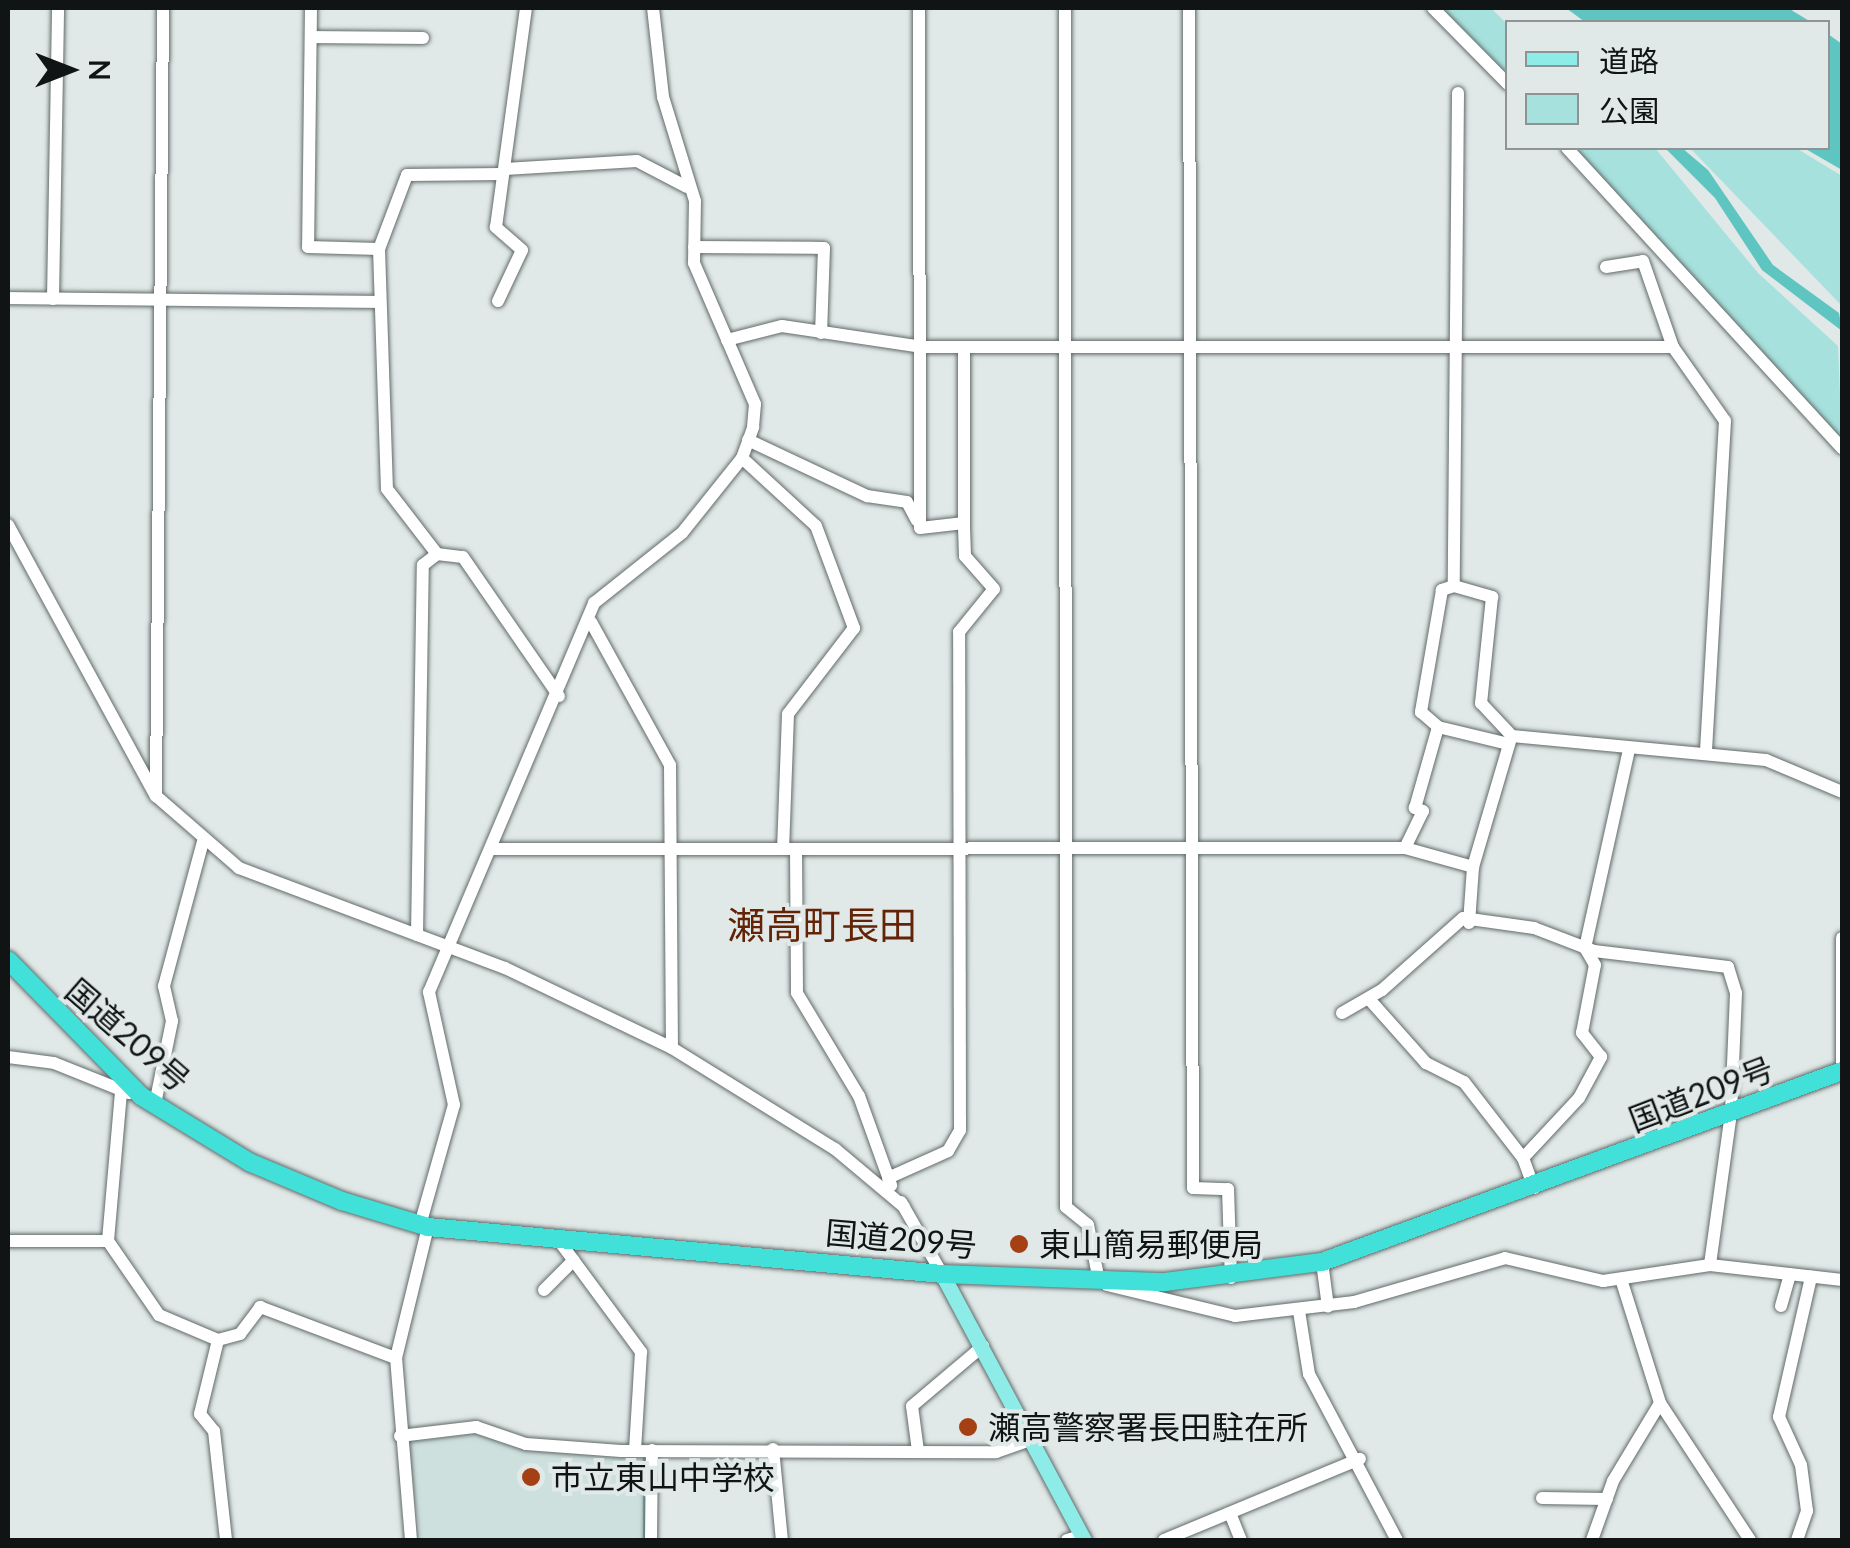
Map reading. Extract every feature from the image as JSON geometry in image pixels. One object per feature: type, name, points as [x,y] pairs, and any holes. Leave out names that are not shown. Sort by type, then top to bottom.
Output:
[{"type":"highway","name":"国道209号","points":[[8,960],[148,1100],[250,1162],[424,1226],[942,1274],[1096,1281],[1232,1278],[1322,1262],[1534,1188],[1842,1068]]},
{"type":"main road","points":[[942,1274],[1036,1438],[1077,1539]]},
{"type":"street","points":[[54,298],[58,8]]},
{"type":"street","points":[[156,796],[163,8]]},
{"type":"street","points":[[311,8],[308,247],[379,248]]},
{"type":"street","points":[[498,301],[522,250],[496,227],[526,8]]},
{"type":"street","points":[[411,1540],[396,1358],[424,1226],[451,1136],[454,1105],[429,992],[591,622],[594,603],[682,533],[742,458],[755,404],[694,247],[687,187],[652,46],[653,8]]},
{"type":"street","points":[[919,8],[920,528]]},
{"type":"street","points":[[1065,8],[1066,1206],[1088,1226],[1096,1281],[1218,1314],[1328,1306],[1505,1258],[1621,1279],[1710,1264],[1842,1280]]},
{"type":"street","points":[[1190,8],[1193,1188],[1228,1189],[1232,1278]]},
{"type":"street","points":[[1434,8],[1505,81]]},
{"type":"street","points":[[310,37],[424,38]]},
{"type":"street","points":[[1454,586],[1458,93]]},
{"type":"street","points":[[1569,150],[1842,448]]},
{"type":"street","points":[[559,696],[462,557],[437,554],[387,490],[379,248],[407,175],[637,161],[687,187]]},
{"type":"street","points":[[694,247],[824,248],[821,333]]},
{"type":"street","points":[[1606,267],[1643,260],[1672,347],[1725,422],[1706,750]]},
{"type":"street","points":[[8,298],[378,302]]},
{"type":"street","points":[[727,340],[782,326],[922,347],[1672,347]]},
{"type":"street","points":[[888,1178],[948,1151],[960,1130],[959,632],[994,589],[965,556],[964,347]]},
{"type":"street","points":[[748,440],[867,496],[907,502],[920,528]]},
{"type":"street","points":[[742,458],[816,526],[854,628],[788,714],[797,992],[860,1096],[888,1178],[942,1274]]},
{"type":"street","points":[[920,528],[964,523]]},
{"type":"street","points":[[8,525],[156,796],[239,868],[418,935],[672,1048],[835,1149],[904,1208]]},
{"type":"street","points":[[418,935],[424,565],[437,554]]},
{"type":"street","points":[[1511,740],[1481,703],[1492,597],[1454,586],[1442,590],[1421,712],[1438,727],[1511,740],[1706,750],[1794,767],[1842,792]]},
{"type":"street","points":[[591,622],[670,765],[672,1048]]},
{"type":"street","points":[[1405,848],[1423,811],[1415,808],[1438,727]]},
{"type":"street","points":[[1469,923],[1472,867],[1511,740]]},
{"type":"street","points":[[1524,1158],[1579,1098],[1601,1058],[1582,1033],[1594,965],[1585,948],[1629,749]]},
{"type":"street","points":[[8,1058],[54,1063],[148,1100],[172,1020],[164,986],[204,838]]},
{"type":"street","points":[[492,849],[1405,848],[1472,867]]},
{"type":"street","points":[[1342,1012],[1369,1000],[1463,918],[1469,923],[1534,928],[1585,948],[1728,967],[1736,993],[1731,1114],[1710,1264]]},
{"type":"street","points":[[1842,938],[1842,1068]]},
{"type":"street","points":[[1369,1000],[1426,1063],[1464,1082],[1524,1158],[1534,1188]]},
{"type":"street","points":[[121,1092],[108,1241],[158,1315],[218,1340],[240,1334],[260,1307],[396,1358]]},
{"type":"street","points":[[557,1238],[642,1352],[635,1450]]},
{"type":"street","points":[[8,1241],[108,1241]]},
{"type":"street","points":[[544,1290],[574,1260]]},
{"type":"street","points":[[1322,1262],[1328,1306]]},
{"type":"street","points":[[1782,1306],[1790,1274]]},
{"type":"street","points":[[1797,1540],[1807,1512],[1801,1465],[1779,1418],[1811,1276]]},
{"type":"street","points":[[1621,1279],[1660,1403],[1750,1540]]},
{"type":"street","points":[[1299,1311],[1308,1374],[1360,1459],[1397,1540]]},
{"type":"street","points":[[218,1340],[200,1414],[214,1431],[226,1540]]},
{"type":"street","points":[[918,1451],[912,1406],[983,1346]]},
{"type":"street","points":[[1592,1540],[1607,1499],[1660,1403]]},
{"type":"street","points":[[400,1436],[476,1428],[526,1444],[635,1450],[996,1452],[1036,1438]]},
{"type":"street","points":[[772,1449],[782,1540]]},
{"type":"street","points":[[651,1540],[652,1450]]},
{"type":"street","points":[[1164,1540],[1360,1459]]},
{"type":"street","points":[[1542,1498],[1607,1499]]},
{"type":"street","points":[[1230,1513],[1241,1540]]},
{"type":"shaded area","points":[[1566,8],[1788,8],[1808,20],[1582,20]]},
{"type":"shaded area","points":[[1830,35],[1842,44],[1842,170],[1807,150],[1830,150]]},
{"type":"shaded area","points":[[1667,150],[1684,150],[1708,170],[1773,265],[1839,313],[1842,331],[1762,270],[1715,198]]},
{"type":"shaded area","name":"市立東山中学校","points":[[468,1432],[523,1447],[643,1454],[647,1540],[421,1540],[407,1439]]},
{"type":"green space","points":[[1437,8],[1491,8],[1505,22],[1505,81]]},
{"type":"green space","points":[[1571,150],[1657,150],[1758,273],[1838,346],[1842,446]]},
{"type":"green space","points":[[1692,150],[1799,150],[1842,176],[1842,306]]},
{"type":"waterway","points":[[645,1458],[645,1540]]},
{"type":"place","name":"東山簡易郵便局","points":[[1019,1244]]},
{"type":"place","name":"瀬高警察署長田駐在所","points":[[968,1427]]},
{"type":"place","name":"市立東山中学校","points":[[531,1477]]},
{"type":"district","name":"瀬高町長田","points":[[822,925]]}]
